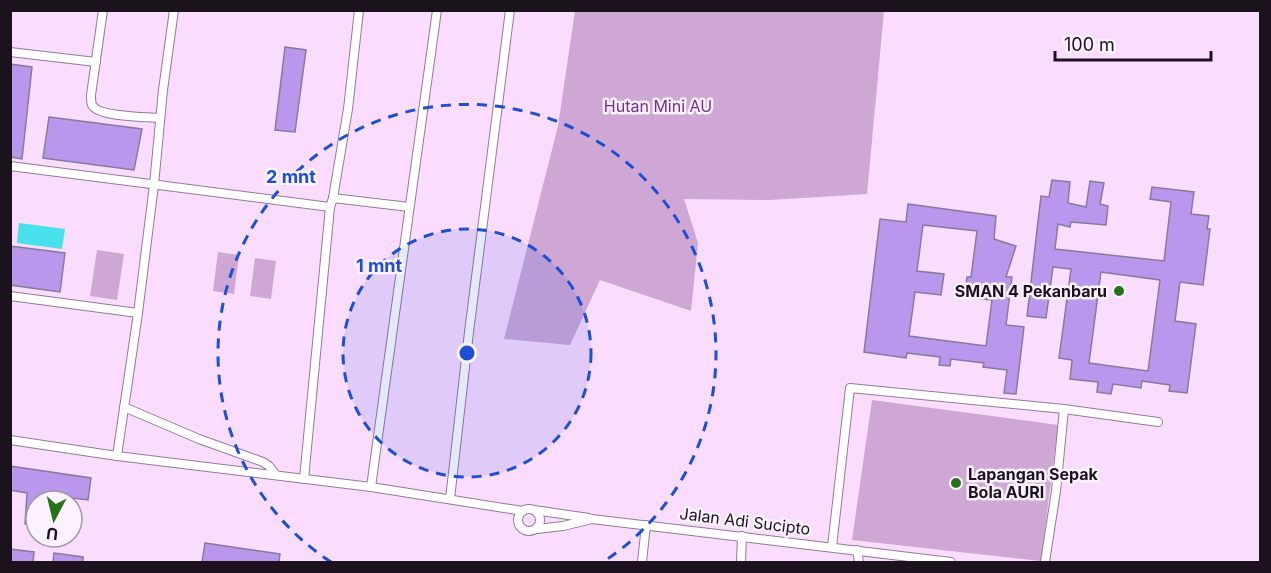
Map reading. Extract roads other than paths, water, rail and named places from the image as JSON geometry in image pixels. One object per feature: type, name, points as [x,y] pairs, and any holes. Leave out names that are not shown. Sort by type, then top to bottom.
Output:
[{"type":"street","points":[[103,10],[91,95],[92,105],[98,111],[160,118]]},
{"type":"street","points":[[117,456],[138,313],[174,10]]},
{"type":"street","points":[[304,479],[330,207],[348,109],[359,10]]},
{"type":"street","points":[[371,487],[436,10]]},
{"type":"street","points":[[450,500],[510,10]]},
{"type":"street","points":[[10,52],[96,62]]},
{"type":"street","points":[[10,166],[330,207]]},
{"type":"street","points":[[333,198],[409,207]]},
{"type":"street","points":[[10,296],[138,313]]},
{"type":"street","points":[[832,547],[850,388],[1064,409],[1158,422]]},
{"type":"street","points":[[124,407],[199,440],[263,462],[276,475]]},
{"type":"street","points":[[1045,562],[1056,491],[1064,409]]},
{"type":"street","points":[[10,440],[117,456],[371,487],[523,511],[533,510],[592,519]]},
{"type":"street","points":[[523,511],[517,520],[520,528],[526,532],[537,529],[540,519],[533,510]]},
{"type":"street","name":"Jalan Adi Sucipto","points":[[537,529],[592,519],[951,562]]},
{"type":"street","points":[[642,562],[646,525]]},
{"type":"street","points":[[741,562],[742,536]]},
{"type":"street","points":[[857,550],[859,562]]},
{"type":"place","name":"SMAN 4 Pekanbaru","points":[[1119,291]]},
{"type":"place","name":"Lapangan Sepak Bola AURI","points":[[956,483]]},
{"type":"park label","name":"Hutan Mini AU","points":[[658,106]]}]
